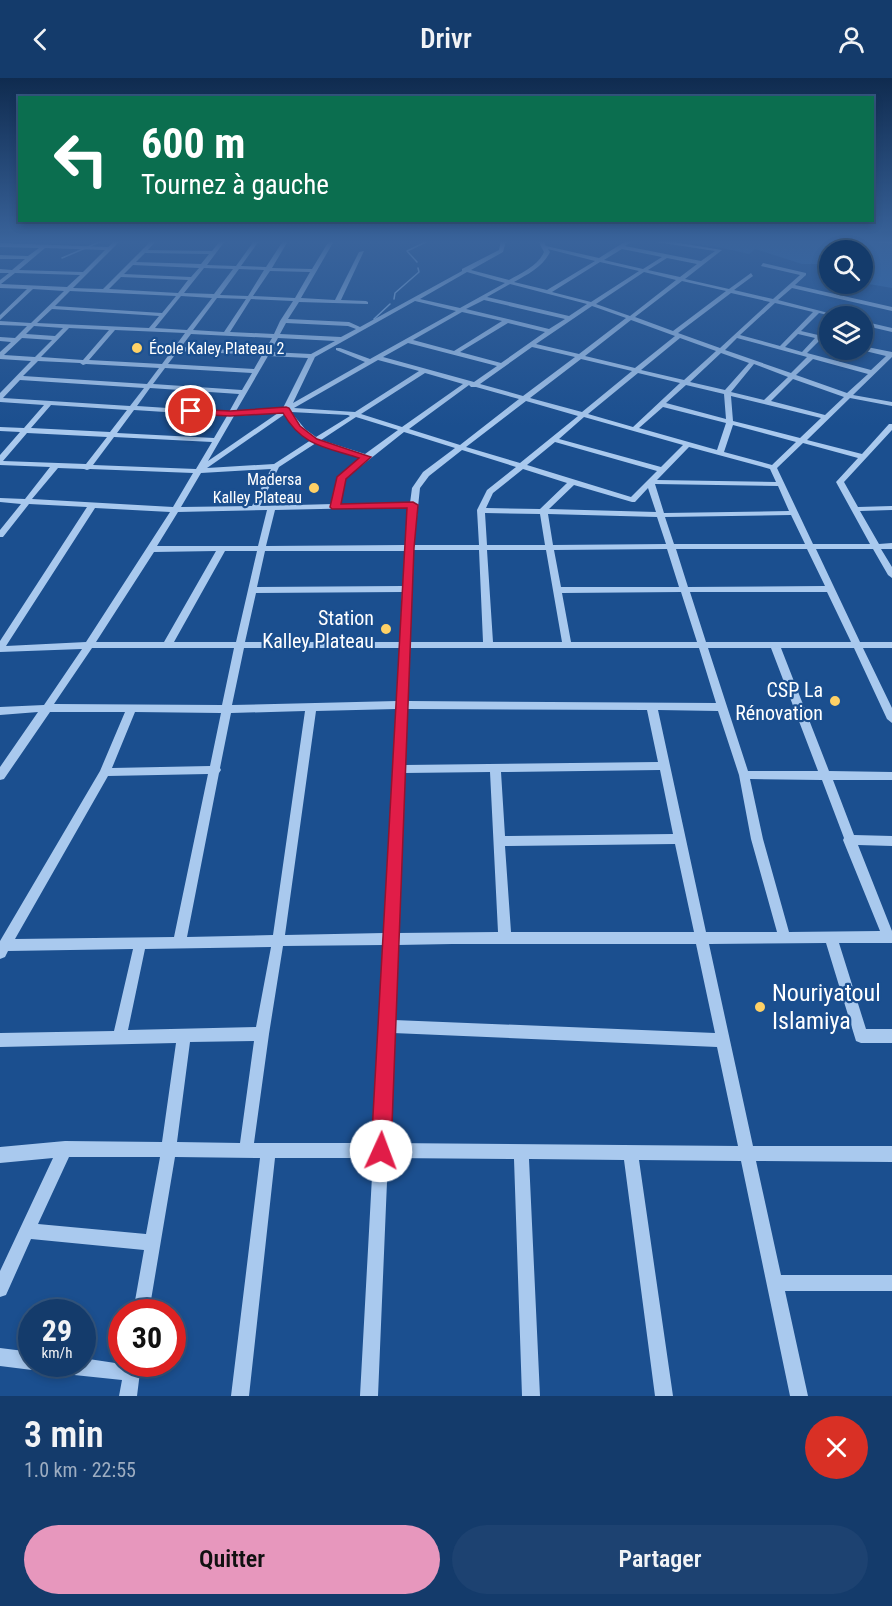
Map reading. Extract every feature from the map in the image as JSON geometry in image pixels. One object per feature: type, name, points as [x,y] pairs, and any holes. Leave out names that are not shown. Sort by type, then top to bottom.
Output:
[{"type":"street","points":[[0,318],[16,303]]},
{"type":"street","points":[[0,357],[55,303]]},
{"type":"street","points":[[151,330],[174,303]]},
{"type":"street","points":[[87,468],[211,303]]},
{"type":"street","points":[[226,334],[247,303]]},
{"type":"street","points":[[0,776],[91,645],[151,549],[294,303]]},
{"type":"street","points":[[352,303],[366,303]]},
{"type":"street","points":[[176,349],[312,356],[408,303]]},
{"type":"street","points":[[428,303],[550,331]]},
{"type":"street","points":[[198,471],[286,410],[476,303]]},
{"type":"street","points":[[503,303],[569,318]]},
{"type":"street","points":[[587,303],[848,396],[892,404]]},
{"type":"street","points":[[369,1396],[409,548],[416,488],[426,474],[649,303]]},
{"type":"street","points":[[488,645],[482,510],[490,492],[717,303]]},
{"type":"street","points":[[634,429],[773,303]]},
{"type":"street","points":[[781,303],[817,312]]},
{"type":"street","points":[[863,303],[892,309]]},
{"type":"street","points":[[336,507],[342,477],[366,457],[592,304]]},
{"type":"street","points":[[50,307],[164,315]]},
{"type":"street","points":[[781,348],[817,312]]},
{"type":"street","points":[[283,321],[336,322],[350,324],[360,329]]},
{"type":"street","points":[[456,352],[507,321]]},
{"type":"street","points":[[328,338],[336,322]]},
{"type":"street","points":[[0,323],[342,339]]},
{"type":"street","points":[[0,398],[68,326]]},
{"type":"street","points":[[873,326],[892,330]]},
{"type":"street","points":[[83,363],[113,329]]},
{"type":"street","points":[[797,332],[819,338],[804,354]]},
{"type":"street","points":[[736,336],[873,373]]},
{"type":"street","points":[[0,339],[57,338]]},
{"type":"street","points":[[409,341],[503,365]]},
{"type":"street","points":[[532,345],[826,417]]},
{"type":"street","points":[[338,349],[371,362]]},
{"type":"street","points":[[873,351],[891,355]]},
{"type":"street","points":[[773,468],[891,355]]},
{"type":"street","points":[[286,410],[312,356]]},
{"type":"street","points":[[765,403],[812,356]]},
{"type":"street","points":[[0,357],[83,363],[92,373],[149,386],[243,392]]},
{"type":"street","points":[[379,358],[773,468],[892,719]]},
{"type":"street","points":[[720,453],[730,423],[728,394],[753,362]]},
{"type":"street","points":[[19,378],[163,367],[255,371]]},
{"type":"street","points":[[254,509],[276,466],[424,371]]},
{"type":"street","points":[[0,398],[230,414],[286,410],[349,413],[632,500],[688,444]]},
{"type":"street","points":[[0,461],[49,403]]},
{"type":"street","points":[[661,404],[864,457]]},
{"type":"street","points":[[286,410],[296,428],[314,441],[366,457]]},
{"type":"street","points":[[0,429],[215,440]]},
{"type":"street","points":[[890,429],[892,439]]},
{"type":"street","points":[[890,429],[840,482],[892,575]]},
{"type":"street","points":[[552,439],[662,470]]},
{"type":"street","points":[[0,461],[87,468],[198,471],[276,466]]},
{"type":"street","points":[[0,534],[55,466]]},
{"type":"street","points":[[543,511],[572,482]]},
{"type":"street","points":[[650,482],[781,484]]},
{"type":"street","points":[[650,482],[744,776],[785,939]]},
{"type":"street","points":[[0,500],[175,510],[413,505]]},
{"type":"street","points":[[0,648],[93,505]]},
{"type":"street","points":[[855,509],[892,508]]},
{"type":"street","points":[[179,944],[251,590],[271,509]]},
{"type":"street","points":[[482,510],[660,515],[795,513]]},
{"type":"street","points":[[543,511],[567,645]]},
{"type":"street","points":[[151,549],[892,546]]},
{"type":"street","points":[[167,645],[222,549]]},
{"type":"street","points":[[251,590],[408,589]]},
{"type":"street","points":[[558,590],[830,589]]},
{"type":"street","points":[[0,648],[91,645],[892,645]]},
{"type":"street","points":[[2,949],[390,939],[702,940],[890,937],[849,840],[775,645]]},
{"type":"street","points":[[0,711],[47,708],[226,709],[403,705],[722,707]]},
{"type":"street","points":[[246,1150],[311,707]]},
{"type":"street","points":[[652,708],[799,1396]]},
{"type":"street","points":[[2,949],[105,772],[130,709]]},
{"type":"street","points":[[0,759],[13,758]]},
{"type":"street","points":[[399,768],[664,766]]},
{"type":"street","points":[[495,768],[505,939]]},
{"type":"street","points":[[105,772],[216,770]]},
{"type":"street","points":[[744,776],[892,776]]},
{"type":"street","points":[[500,841],[680,839]]},
{"type":"street","points":[[849,840],[892,840]]},
{"type":"street","points":[[831,938],[861,1036],[892,1036]]},
{"type":"street","points":[[120,1038],[140,945]]},
{"type":"street","points":[[386,1026],[723,1040]]},
{"type":"street","points":[[0,1040],[262,1034]]},
{"type":"street","points":[[143,1299],[169,1149],[184,1036]]},
{"type":"street","points":[[0,1289],[65,1149]]},
{"type":"street","points":[[0,1155],[65,1149],[892,1154]]},
{"type":"street","points":[[240,1396],[268,1150]]},
{"type":"street","points":[[521,1152],[531,1396]]},
{"type":"street","points":[[630,1152],[664,1396]]},
{"type":"street","points":[[28,1231],[152,1243]]},
{"type":"street","points":[[776,1283],[892,1283]]},
{"type":"street","points":[[0,1358],[18,1360]]},
{"type":"street","points":[[128,1396],[131,1377]]},
{"type":"waterway","points":[[374,319],[390,304]]},
{"type":"place","name":"École Kaley Plateau 2","points":[[137,348]]},
{"type":"place","name":"Madersa Kalley Plateau","points":[[314,488]]},
{"type":"place","name":"Station Kalley Plateau","points":[[386,629]]},
{"type":"place","name":"CSP La Rénovation","points":[[835,701]]},
{"type":"place","name":"Nouriyatoul Islamiya","points":[[760,1007]]},
{"type":"route","points":[[191,411],[230,414],[286,410],[296,428],[314,441],[366,457],[342,477],[336,507],[413,505],[409,548],[381,1151]]}]
